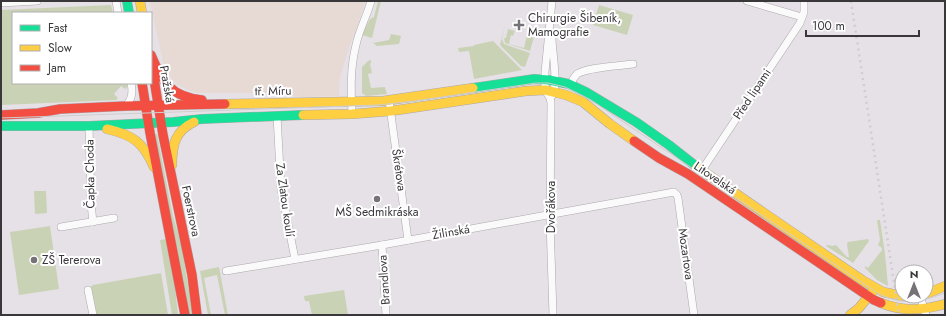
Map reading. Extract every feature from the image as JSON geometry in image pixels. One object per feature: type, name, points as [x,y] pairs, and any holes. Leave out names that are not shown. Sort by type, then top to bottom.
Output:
[{"type":"main road","points":[[127,1],[129,12]]},
{"type":"main road","points":[[140,1],[142,12]]},
{"type":"main road","points":[[152,57],[161,77],[172,91],[182,97],[204,100],[244,99],[271,103]]},
{"type":"main road","name":"Pražská","points":[[152,65],[160,109]]},
{"type":"main road","name":"tř. Míru","points":[[1,115],[126,106],[146,106],[160,109],[271,103],[390,100],[534,79],[545,79]]},
{"type":"main road","name":"Litovelská","points":[[545,79],[555,80],[571,85],[589,93],[625,115],[690,162],[874,288],[894,294]]},
{"type":"main road","name":"Pražská","points":[[142,84],[150,133]]},
{"type":"main road","name":"tř. Míru","points":[[1,126],[90,126],[162,123],[202,119],[352,114],[391,111],[526,91],[545,90]]},
{"type":"main road","name":"Litovelská","points":[[545,90],[553,95],[572,97],[583,102],[610,124],[654,154],[685,172],[868,297],[891,307],[925,312],[945,304]]},
{"type":"main road","name":"Foerstrova","points":[[160,109],[198,315]]},
{"type":"main road","points":[[173,185],[172,155],[176,139],[179,133],[186,126],[202,119]]},
{"type":"main road","points":[[90,126],[123,132],[139,141],[149,155],[159,181]]},
{"type":"main road","name":"Foerstrova","points":[[150,133],[185,315]]},
{"type":"main road","points":[[934,291],[945,286]]},
{"type":"main road","points":[[850,315],[854,313],[874,288]]},
{"type":"street","points":[[1,3],[37,1]]},
{"type":"street","points":[[116,1],[118,12]]},
{"type":"street","points":[[352,114],[352,77],[354,54],[371,1]]},
{"type":"street","points":[[545,90],[552,1]]},
{"type":"street","points":[[747,1],[802,17],[805,9],[804,1]]},
{"type":"street","name":"Před lipami","points":[[702,170],[802,17]]},
{"type":"street","name":"Dvořákova","points":[[550,26],[555,80],[553,95],[551,214],[553,315]]},
{"type":"street","points":[[571,85],[575,76],[580,73],[598,68],[633,64]]},
{"type":"street","points":[[126,106],[133,94],[132,84]]},
{"type":"street","name":"Škrétova","points":[[390,100],[408,240]]},
{"type":"street","name":"Za Zlatou koulí","points":[[277,116],[281,189],[294,259]]},
{"type":"street","name":"Čapka Choda","points":[[90,126],[91,204],[93,222]]},
{"type":"street","name":"Žilinská","points":[[226,271],[382,245],[668,192],[675,193]]},
{"type":"street","name":"Mozartova","points":[[675,193],[678,200],[694,315]]},
{"type":"street","name":"Čapka Choda","points":[[61,227],[114,218]]},
{"type":"street","name":"Brandlova","points":[[382,245],[386,315]]},
{"type":"street","points":[[88,290],[93,315]]},
{"type":"shaded area","points":[[150,1],[366,1],[340,76],[339,96],[306,97],[266,93],[198,93],[178,85],[172,80],[164,67]]},
{"type":"green space","points":[[378,1],[381,1],[372,38],[362,35],[370,19],[374,17]]},
{"type":"green space","points":[[111,5],[113,12],[12,12],[12,84],[127,84],[127,87],[125,89],[121,86],[114,94],[118,98],[116,100],[1,105],[1,10]]},
{"type":"green space","points":[[599,5],[633,15],[627,35],[593,25]]},
{"type":"green space","points":[[505,25],[502,39],[504,44],[530,53],[525,67],[521,66],[500,45]]},
{"type":"green space","points":[[508,29],[515,31],[513,36],[511,35],[509,44],[524,48],[528,31],[535,33],[530,51],[505,43],[504,38],[506,38]]},
{"type":"green space","points":[[391,34],[401,36],[399,44],[377,46],[373,43],[389,40]]},
{"type":"green space","points":[[493,41],[522,70],[474,79],[469,51],[459,52],[458,48]]},
{"type":"green space","points":[[371,60],[370,64],[372,73],[368,74],[371,88],[385,87],[387,94],[366,96],[362,93],[362,67]]},
{"type":"green space","points":[[155,134],[157,134],[173,216],[181,243],[193,315],[189,315]]},
{"type":"green space","points":[[34,191],[46,191],[47,213],[35,214]]},
{"type":"green space","points":[[877,220],[880,220],[888,286],[877,280],[865,268],[865,266],[868,268],[882,250],[882,248],[878,245],[880,240]]},
{"type":"green space","points":[[50,226],[59,289],[19,295],[10,232]]},
{"type":"green space","points":[[166,239],[175,287],[178,315],[172,315],[160,240]]},
{"type":"green space","points":[[868,239],[869,241],[853,263],[826,246],[836,245],[847,257],[849,257],[848,242]]},
{"type":"green space","points":[[219,267],[228,315],[225,315],[217,275],[204,278],[211,315],[208,315],[200,271]]},
{"type":"green space","points":[[161,273],[168,315],[97,315],[91,287],[93,285]]},
{"type":"green space","points":[[344,290],[348,315],[312,315],[309,301],[305,301],[304,296]]},
{"type":"tram line","points":[[1,118],[378,105],[536,83],[548,83],[565,87],[591,100],[879,294],[897,300],[912,301],[927,299],[945,293]]},
{"type":"railway","points":[[851,1],[899,315]]},
{"type":"traffic: fast","points":[[127,1],[129,12]]},
{"type":"traffic: fast","points":[[473,88],[534,79],[569,84],[586,92],[636,122],[697,167]]},
{"type":"traffic: fast","points":[[1,126],[89,126],[303,115]]},
{"type":"traffic: slow","points":[[140,1],[142,12]]},
{"type":"traffic: slow","points":[[225,104],[383,101],[473,88]]},
{"type":"traffic: slow","points":[[303,115],[352,114],[391,111],[526,91],[545,90],[566,95],[583,102],[634,141]]},
{"type":"traffic: slow","points":[[172,165],[176,139],[183,130],[194,122]]},
{"type":"traffic: slow","points":[[107,129],[124,134],[136,141],[146,151],[154,167]]},
{"type":"traffic: slow","points":[[697,167],[862,280],[883,292],[894,294]]},
{"type":"traffic: slow","points":[[934,291],[945,286]]},
{"type":"traffic: slow","points":[[850,315],[859,308],[872,292]]},
{"type":"traffic: slow","points":[[881,303],[905,309],[921,309],[945,304]]},
{"type":"traffic: jam","points":[[152,57],[159,73],[175,92],[182,96],[202,100]]},
{"type":"traffic: jam","points":[[152,66],[163,135],[192,275],[197,315]]},
{"type":"traffic: jam","points":[[142,84],[150,133],[185,315]]},
{"type":"traffic: jam","points":[[1,115],[38,113],[60,109],[225,104]]},
{"type":"traffic: jam","points":[[634,141],[659,158],[688,174],[874,300],[881,303]]},
{"type":"place","name":"Chirurgie Šibeník, Mamografie","points":[[519,25]]},
{"type":"place","name":"MŠ Sedmikráska","points":[[377,199]]},
{"type":"place","name":"ZŠ Tererova","points":[[34,260]]}]
